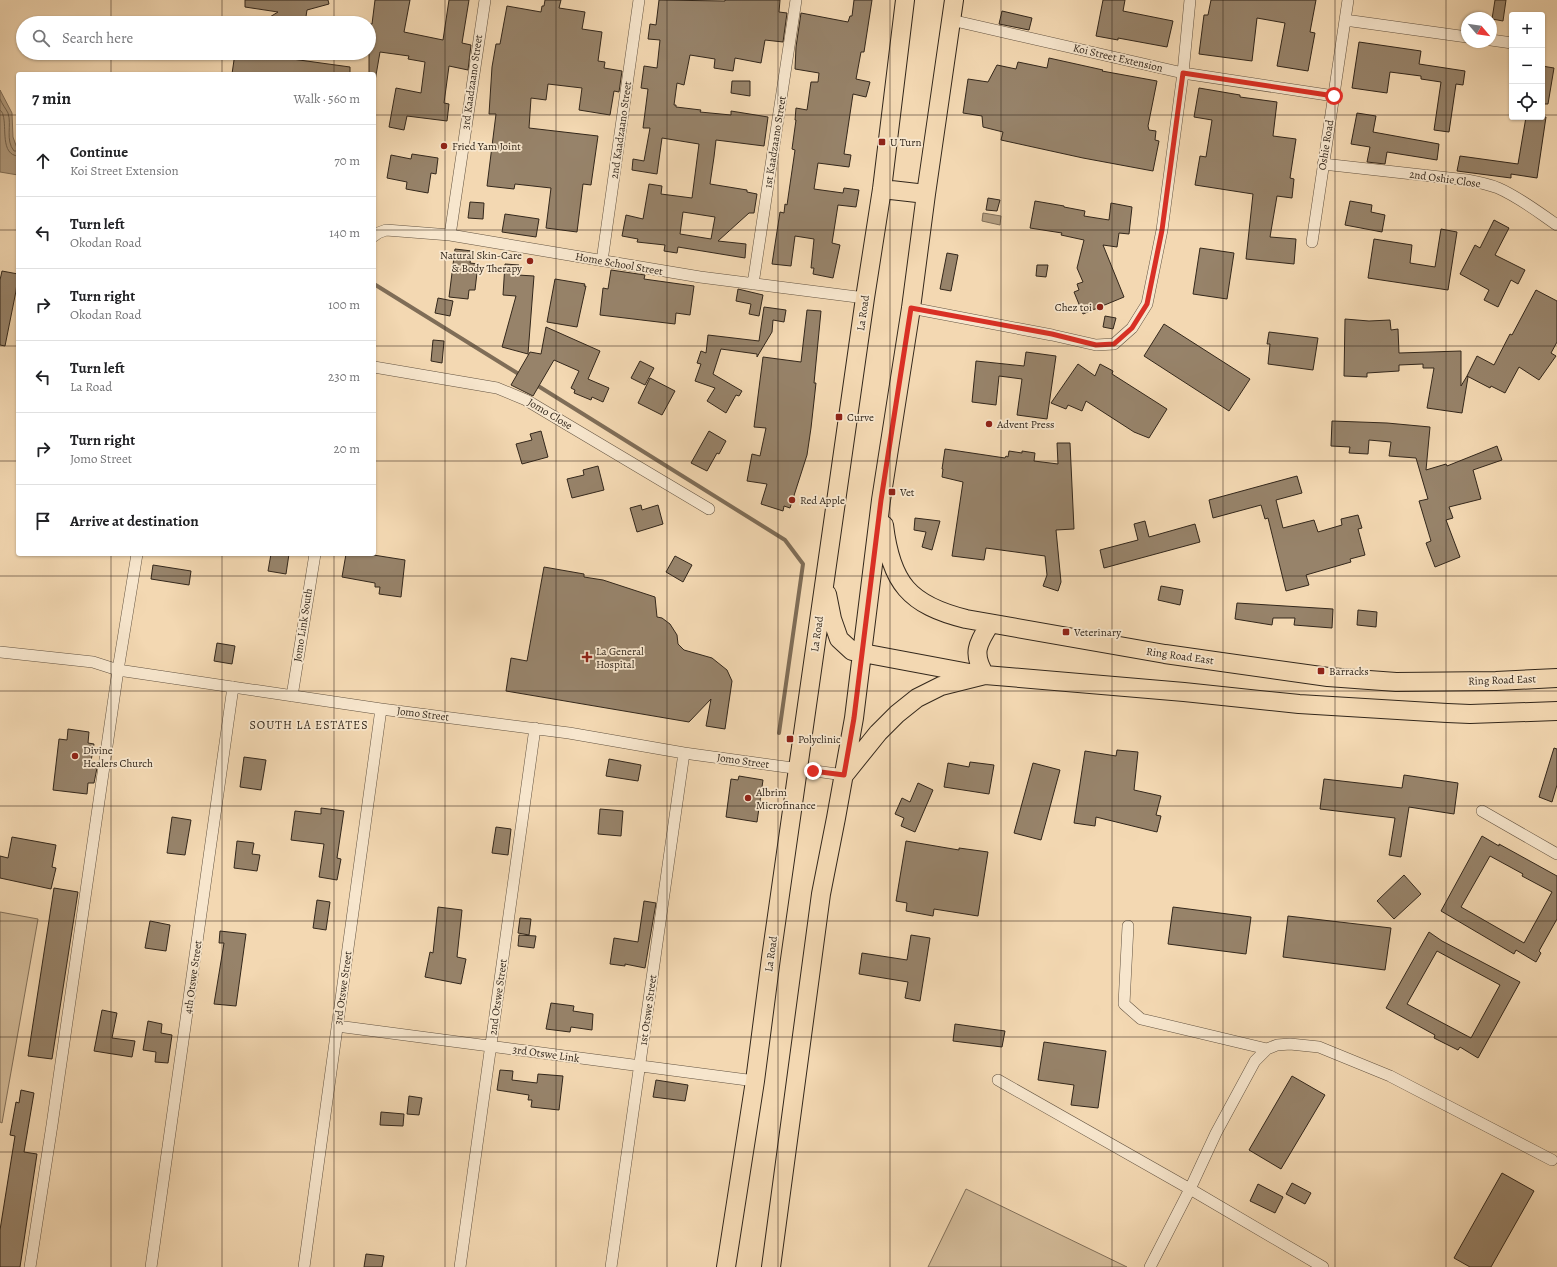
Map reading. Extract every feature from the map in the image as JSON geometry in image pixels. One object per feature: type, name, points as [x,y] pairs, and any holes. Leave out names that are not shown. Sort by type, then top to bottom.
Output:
[{"type":"main road","name":"La Road","points":[[726,1267],[755,1081],[824,583],[882,188],[905,0]]},
{"type":"main road","points":[[771,1267],[821,894],[854,718],[881,500],[911,308],[954,0]]},
{"type":"main road","points":[[882,188],[926,194]]},
{"type":"main road","name":"Ring Road East","points":[[881,500],[887,544],[891,559],[902,585],[920,602],[946,614],[990,624],[1165,654],[1328,677],[1396,682],[1496,681],[1557,678]]},
{"type":"main road","points":[[824,583],[832,619],[839,640],[852,651],[985,675],[1184,692],[1299,704],[1470,714],[1557,711]]},
{"type":"main road","points":[[985,675],[977,659],[977,650],[982,636],[990,624]]},
{"type":"main road","points":[[844,775],[878,733],[916,698],[942,686],[985,675]]},
{"type":"street","name":"3rd Kaadzaano Street","points":[[450,235],[485,0]]},
{"type":"street","name":"2nd Kaadzaano Street","points":[[602,261],[639,0]]},
{"type":"street","name":"1st Kaadzaano Street","points":[[753,284],[796,0]]},
{"type":"street","points":[[911,308],[1052,334],[1096,345],[1114,344],[1132,328],[1147,304],[1162,230],[1183,73],[1190,0]]},
{"type":"street","name":"Oshie Road","points":[[1312,242],[1348,0]]},
{"type":"street","name":"Koi Street Extension","points":[[951,20],[1183,73],[1334,96]]},
{"type":"street","points":[[1345,20],[1461,36]]},
{"type":"street","points":[[1497,41],[1509,43]]},
{"type":"street","name":"2nd Oshie Close","points":[[1323,164],[1468,180],[1484,184],[1498,188],[1512,195],[1557,225]]},
{"type":"street","name":"Home School Street","points":[[376,234],[386,230],[450,235],[700,277],[865,298]]},
{"type":"street","name":"Jomo Close","points":[[376,368],[498,388],[526,400],[709,509]]},
{"type":"street","points":[[30,1267],[54,1117],[118,670],[137,556]]},
{"type":"street","name":"Jomo Link South","points":[[292,696],[315,556]]},
{"type":"street","name":"Jomo Street","points":[[0,652],[93,662],[118,670],[233,688],[381,709],[535,728],[684,752],[844,775]]},
{"type":"street","name":"4th Otswe Street","points":[[151,1267],[233,688]]},
{"type":"street","name":"3rd Otswe Street","points":[[304,1267],[381,709]]},
{"type":"street","name":"2nd Otswe Street","points":[[460,1267],[535,728]]},
{"type":"street","name":"1st Otswe Street","points":[[611,1267],[684,752]]},
{"type":"street","points":[[1482,811],[1557,854]]},
{"type":"street","points":[[1128,926],[1124,1004],[1129,1009],[1141,1019],[1267,1049]]},
{"type":"street","name":"3rd Otswe Link","points":[[337,1026],[755,1081]]},
{"type":"street","points":[[1150,1267],[1216,1134],[1255,1061],[1267,1049],[1277,1045],[1290,1044],[1319,1047],[1390,1076],[1552,1160]]},
{"type":"street","points":[[998,1080],[1190,1189],[1323,1267]]},
{"type":"shaded area","points":[[0,912],[38,919],[2,1123],[0,1122]]},
{"type":"shaded area","points":[[966,1189],[1127,1267],[928,1267]]},
{"type":"water","points":[[0,90],[12,113],[13,137],[16,145],[16,175],[0,172]]},
{"type":"water","points":[[983,213],[1001,216],[1000,225],[982,221]]},
{"type":"building","points":[[245,0],[328,0],[329,4],[307,10],[306,16],[271,16],[278,12],[245,7]]},
{"type":"building","points":[[375,0],[410,0],[404,32],[443,40],[449,0],[469,0],[462,43],[471,45],[468,70],[449,66],[444,103],[449,104],[447,121],[407,116],[404,130],[389,127],[396,88],[421,93],[425,62],[408,59],[409,56],[380,52],[376,75],[376,72],[369,72],[369,60],[376,60],[376,16],[373,16]]},
{"type":"building","points":[[545,0],[561,0],[559,8],[585,12],[582,29],[602,32],[598,61],[605,62],[604,68],[622,71],[619,92],[614,91],[610,115],[579,110],[582,88],[548,84],[546,100],[531,98],[529,128],[598,136],[591,185],[583,184],[577,232],[546,228],[551,188],[515,184],[514,189],[487,186],[496,114],[489,114],[492,67],[496,44],[500,44],[507,6],[541,12]]},
{"type":"building","points":[[659,0],[780,0],[779,12],[787,13],[783,42],[765,40],[761,63],[735,58],[733,71],[714,68],[715,59],[690,55],[684,85],[677,83],[674,105],[676,105],[676,107],[701,110],[700,112],[731,115],[731,111],[768,117],[764,146],[716,140],[710,184],[747,190],[747,192],[757,194],[754,213],[749,213],[718,241],[746,244],[745,258],[678,247],[677,253],[664,251],[665,245],[637,242],[638,239],[622,236],[626,215],[643,219],[649,184],[662,186],[661,194],[692,198],[699,144],[662,138],[657,174],[632,170],[633,159],[644,161],[650,128],[643,128],[648,89],[641,88],[644,66],[657,68],[660,40],[648,39],[650,24],[656,25]],"holes":[[[683,212],[715,217],[711,239],[680,234]]]},
{"type":"building","points":[[854,0],[872,0],[864,52],[861,52],[856,79],[870,82],[866,97],[853,94],[844,154],[851,155],[849,167],[818,163],[814,189],[843,193],[844,188],[859,190],[856,207],[838,205],[832,243],[840,245],[833,278],[813,274],[814,268],[811,268],[814,239],[795,236],[791,266],[772,264],[780,212],[784,213],[785,204],[787,205],[795,150],[792,149],[796,108],[807,110],[811,82],[818,82],[819,73],[795,69],[796,47],[801,13],[848,22],[850,16],[852,16]]},
{"type":"building","points":[[1103,0],[1125,0],[1123,11],[1173,21],[1167,47],[1118,38],[1118,40],[1096,36]]},
{"type":"building","points":[[1211,0],[1316,0],[1310,32],[1315,33],[1308,71],[1277,66],[1285,23],[1257,18],[1252,61],[1199,54],[1204,15],[1208,15]]},
{"type":"building","points":[[1495,0],[1506,0],[1503,21],[1497,20],[1497,12],[1493,12]]},
{"type":"building","points":[[1002,11],[1032,18],[1029,30],[999,24]]},
{"type":"building","points":[[1359,42],[1421,51],[1419,64],[1465,71],[1463,85],[1456,84],[1449,132],[1434,130],[1441,82],[1421,79],[1421,76],[1390,72],[1387,93],[1352,88]]},
{"type":"building","points":[[1049,58],[1103,70],[1102,71],[1157,81],[1148,126],[1149,130],[1156,131],[1155,140],[1159,141],[1153,171],[1083,158],[1001,140],[1003,132],[983,127],[982,116],[963,113],[968,79],[988,82],[997,65],[1016,69],[1018,62],[1047,68]]},
{"type":"building","points":[[234,60],[299,60],[350,67],[350,72],[232,72]]},
{"type":"building","points":[[1545,66],[1554,68],[1548,104],[1545,104]]},
{"type":"building","points":[[732,81],[750,81],[750,96],[731,93]]},
{"type":"building","points":[[1199,88],[1240,95],[1240,97],[1277,102],[1273,136],[1296,139],[1290,178],[1294,179],[1292,198],[1277,196],[1270,237],[1296,239],[1294,264],[1246,259],[1253,194],[1195,185],[1200,156],[1206,157],[1212,120],[1194,117]]},
{"type":"building","points":[[1357,113],[1376,116],[1373,132],[1439,144],[1437,160],[1387,152],[1385,164],[1367,162],[1370,147],[1351,144]]},
{"type":"building","points":[[1546,117],[1537,178],[1511,174],[1511,178],[1457,171],[1460,156],[1518,164],[1525,120],[1545,120]]},
{"type":"building","points":[[412,154],[438,158],[436,174],[431,173],[428,193],[406,189],[407,182],[387,178],[391,155],[411,159]]},
{"type":"building","points":[[988,198],[1000,200],[997,211],[986,210]]},
{"type":"building","points":[[1035,201],[1085,211],[1084,216],[1109,220],[1111,203],[1132,207],[1129,234],[1119,233],[1117,247],[1103,245],[1124,297],[1083,314],[1074,292],[1079,290],[1077,284],[1083,282],[1077,268],[1084,240],[1061,235],[1062,233],[1030,228]]},
{"type":"building","points":[[1350,201],[1372,205],[1371,212],[1385,215],[1382,232],[1345,225]]},
{"type":"building","points":[[470,202],[484,203],[483,219],[468,218]]},
{"type":"building","points":[[505,214],[539,219],[536,237],[502,232]]},
{"type":"building","points":[[1494,220],[1509,228],[1495,255],[1525,270],[1518,284],[1511,280],[1498,307],[1484,300],[1489,290],[1460,274],[1475,245],[1480,248]]},
{"type":"building","points":[[1441,229],[1457,232],[1448,290],[1368,278],[1374,239],[1412,245],[1410,263],[1435,267]]},
{"type":"building","points":[[1200,248],[1234,253],[1227,299],[1193,294]]},
{"type":"building","points":[[455,249],[472,251],[470,263],[478,264],[475,290],[469,290],[468,299],[449,297]]},
{"type":"building","points":[[947,253],[958,255],[951,291],[940,289]]},
{"type":"building","points":[[505,264],[519,265],[518,275],[534,276],[528,354],[502,347],[516,296],[503,295]]},
{"type":"building","points":[[1037,265],[1048,265],[1046,277],[1036,276]]},
{"type":"building","points":[[611,270],[645,275],[644,279],[694,286],[690,315],[676,313],[675,324],[600,315],[603,288],[608,289]]},
{"type":"building","points":[[2,271],[16,274],[16,291],[5,346],[0,345],[0,280]]},
{"type":"building","points":[[555,279],[585,284],[584,286],[586,286],[577,327],[547,322]]},
{"type":"building","points":[[738,289],[763,295],[759,316],[749,314],[751,304],[736,301]]},
{"type":"building","points":[[1536,290],[1557,301],[1557,342],[1551,353],[1556,356],[1539,380],[1519,367],[1505,393],[1491,386],[1490,388],[1467,376],[1477,356],[1494,365]]},
{"type":"building","points":[[438,298],[453,301],[450,316],[435,313]]},
{"type":"building","points":[[764,307],[786,310],[784,322],[773,320],[772,332],[757,357],[757,354],[721,349],[713,374],[742,391],[739,396],[736,395],[726,413],[707,401],[715,388],[695,381],[701,364],[697,363],[701,351],[706,353],[708,335],[759,341]]},
{"type":"building","points":[[807,310],[821,311],[811,428],[807,455],[790,508],[784,506],[783,511],[761,504],[767,484],[747,481],[752,454],[760,456],[766,428],[754,427],[763,357],[801,362]]},
{"type":"building","points":[[1105,316],[1116,318],[1113,329],[1103,327]]},
{"type":"building","points":[[1345,319],[1369,321],[1390,320],[1391,330],[1398,329],[1399,353],[1461,351],[1461,386],[1467,376],[1468,377],[1462,413],[1427,408],[1434,368],[1423,368],[1423,364],[1399,365],[1399,371],[1367,373],[1367,377],[1344,376]]},
{"type":"building","points":[[1164,324],[1250,379],[1229,411],[1144,356]]},
{"type":"building","points":[[546,327],[600,351],[588,379],[609,388],[603,402],[592,397],[591,400],[574,393],[575,390],[571,388],[579,371],[554,360],[533,396],[511,385],[530,352],[541,354]]},
{"type":"building","points":[[1269,332],[1318,338],[1313,370],[1268,364],[1270,344],[1267,344]]},
{"type":"building","points":[[433,340],[444,341],[442,363],[431,361]]},
{"type":"building","points":[[1026,352],[1056,356],[1047,419],[1017,415],[1022,379],[999,376],[996,405],[972,402],[976,361],[1024,366]]},
{"type":"building","points":[[640,361],[654,368],[645,385],[631,378]]},
{"type":"building","points":[[1078,364],[1095,376],[1100,364],[1113,371],[1112,374],[1167,409],[1149,438],[1134,432],[1086,401],[1082,411],[1068,405],[1066,409],[1051,403]]},
{"type":"building","points":[[650,378],[675,391],[662,415],[638,403]]},
{"type":"building","points":[[1332,421],[1387,423],[1430,427],[1426,470],[1446,464],[1447,466],[1497,446],[1502,460],[1473,470],[1481,499],[1449,507],[1453,518],[1446,520],[1460,557],[1435,567],[1426,543],[1431,541],[1419,501],[1428,499],[1416,458],[1389,456],[1391,442],[1369,440],[1368,454],[1349,453],[1350,447],[1331,446]]},
{"type":"building","points":[[541,431],[548,457],[522,464],[516,444],[532,440],[530,434]]},
{"type":"building","points":[[709,431],[726,441],[707,471],[691,463]]},
{"type":"building","points":[[1057,443],[1070,443],[1074,529],[1056,530],[1061,582],[1058,591],[1043,586],[1047,575],[1045,556],[986,548],[984,560],[952,556],[963,482],[942,477],[945,449],[1005,458],[1006,456],[1008,457],[1009,451],[1022,453],[1022,451],[1035,453],[1034,461],[1058,464]]},
{"type":"building","points":[[598,466],[604,490],[572,498],[567,479],[584,475],[583,470]]},
{"type":"building","points":[[1297,476],[1302,493],[1276,500],[1283,528],[1314,520],[1318,532],[1342,525],[1341,519],[1358,515],[1362,528],[1358,529],[1365,555],[1350,559],[1351,562],[1306,575],[1309,585],[1286,591],[1268,518],[1265,519],[1261,505],[1213,518],[1209,500]]},
{"type":"building","points":[[641,505],[642,510],[658,505],[663,524],[637,532],[630,508]]},
{"type":"building","points":[[915,518],[940,521],[932,550],[922,547],[926,532],[914,530]]},
{"type":"building","points":[[1145,521],[1149,537],[1195,524],[1200,542],[1104,568],[1100,550],[1138,540],[1134,524]]},
{"type":"building","points":[[376,555],[405,560],[401,597],[379,594],[380,587],[375,587],[375,583],[342,577],[346,556]]},
{"type":"building","points":[[271,556],[289,556],[286,574],[268,571]]},
{"type":"building","points":[[675,556],[692,565],[683,582],[666,572]]},
{"type":"building","points":[[153,565],[191,571],[189,585],[151,579]]},
{"type":"building","points":[[544,567],[584,574],[584,577],[603,580],[655,597],[657,617],[662,618],[670,624],[677,635],[678,644],[684,650],[712,658],[727,670],[732,681],[725,729],[706,726],[711,699],[689,722],[506,691],[511,658],[527,661]]},
{"type":"building","points":[[1161,586],[1183,590],[1180,605],[1158,600]]},
{"type":"building","points":[[1237,603],[1333,609],[1332,628],[1294,625],[1295,618],[1273,618],[1272,625],[1235,619]]},
{"type":"building","points":[[1358,610],[1377,612],[1376,627],[1357,625]]},
{"type":"building","points":[[217,643],[235,646],[232,664],[214,661]]},
{"type":"building","name":"Divine Healers Church","points":[[68,729],[89,732],[88,743],[94,744],[90,767],[97,768],[94,783],[88,783],[87,794],[53,790],[59,739],[67,740]]},
{"type":"building","points":[[1554,748],[1557,749],[1557,785],[1552,802],[1539,797]]},
{"type":"building","points":[[1117,750],[1138,752],[1134,790],[1161,796],[1156,815],[1161,816],[1157,832],[1096,817],[1095,826],[1074,823],[1085,751],[1116,756]]},
{"type":"building","points":[[244,757],[266,760],[261,790],[240,787]]},
{"type":"building","points":[[609,759],[641,765],[638,781],[606,776]]},
{"type":"building","points":[[970,762],[994,765],[989,794],[944,787],[948,763],[969,767]]},
{"type":"building","points":[[1033,763],[1060,770],[1041,840],[1014,833]]},
{"type":"building","points":[[1404,775],[1458,783],[1454,814],[1409,807],[1401,857],[1389,855],[1395,818],[1320,809],[1324,779],[1402,788]]},
{"type":"building","points":[[739,776],[763,780],[757,822],[726,817],[731,779],[738,780]]},
{"type":"building","points":[[918,783],[933,790],[915,832],[901,826],[904,818],[895,814],[902,798],[910,802]]},
{"type":"building","points":[[321,808],[344,811],[337,858],[341,859],[337,880],[319,877],[324,844],[291,840],[295,811],[321,814]]},
{"type":"building","points":[[600,809],[623,811],[621,836],[598,834]]},
{"type":"building","points":[[172,817],[191,820],[185,855],[167,853]]},
{"type":"building","points":[[496,827],[511,829],[508,855],[492,853]]},
{"type":"building","points":[[1482,836],[1557,876],[1557,919],[1539,951],[1541,953],[1536,962],[1516,950],[1514,954],[1441,911]],"holes":[[[1490,856],[1523,874],[1522,876],[1552,892],[1524,943],[1461,907]]]},
{"type":"building","points":[[12,837],[56,845],[52,867],[56,868],[51,889],[0,878],[0,856],[8,858]]},
{"type":"building","points":[[237,841],[254,843],[252,854],[260,855],[257,871],[234,868]]},
{"type":"building","points":[[906,841],[959,850],[959,848],[988,852],[978,916],[934,909],[933,916],[906,911],[907,903],[896,901]]},
{"type":"building","points":[[1404,875],[1421,894],[1394,919],[1377,901]]},
{"type":"building","points":[[54,888],[78,892],[52,1059],[28,1056]]},
{"type":"building","points":[[317,900],[330,902],[326,930],[313,928]]},
{"type":"building","points":[[644,901],[656,903],[645,968],[625,964],[625,966],[610,964],[614,938],[638,942]]},
{"type":"building","points":[[438,907],[462,910],[457,957],[466,959],[461,984],[425,977],[430,952],[433,953]]},
{"type":"building","points":[[1173,907],[1251,917],[1246,954],[1168,944]]},
{"type":"building","points":[[1288,916],[1391,928],[1385,970],[1283,957]]},
{"type":"building","points":[[520,918],[531,919],[529,935],[518,933]]},
{"type":"building","points":[[150,921],[170,925],[166,951],[145,948]]},
{"type":"building","points":[[220,931],[246,934],[236,1006],[214,1004],[224,943],[219,943]]},
{"type":"building","points":[[1429,932],[1442,941],[1520,982],[1478,1058],[1460,1047],[1458,1050],[1434,1038],[1435,1035],[1386,1008]],"holes":[[[1437,951],[1500,985],[1471,1038],[1407,1004]]]},
{"type":"building","points":[[519,935],[536,936],[534,948],[518,946]]},
{"type":"building","points":[[911,935],[930,938],[920,1001],[905,998],[908,982],[859,974],[862,953],[907,960]]},
{"type":"building","points":[[551,1003],[574,1006],[573,1011],[593,1014],[592,1030],[571,1027],[570,1032],[546,1029]]},
{"type":"building","points":[[102,1010],[117,1013],[112,1038],[135,1041],[132,1057],[94,1051]]},
{"type":"building","points":[[148,1021],[162,1024],[161,1033],[172,1035],[168,1063],[155,1062],[156,1052],[143,1050]]},
{"type":"building","points":[[955,1024],[1005,1031],[1002,1047],[953,1041]]},
{"type":"building","points":[[1044,1042],[1106,1051],[1098,1108],[1071,1105],[1074,1085],[1038,1080]]},
{"type":"building","points":[[500,1070],[513,1071],[512,1080],[537,1083],[538,1074],[563,1076],[559,1110],[531,1107],[532,1100],[528,1100],[529,1095],[497,1090]]},
{"type":"building","points":[[1292,1076],[1325,1095],[1281,1169],[1249,1150]]},
{"type":"building","points":[[656,1080],[688,1085],[685,1101],[653,1097]]},
{"type":"building","points":[[21,1090],[34,1093],[24,1152],[37,1154],[20,1267],[0,1267],[0,1230],[15,1136],[10,1135],[16,1102],[19,1103]]},
{"type":"building","points":[[409,1096],[422,1098],[419,1115],[407,1114]]},
{"type":"building","points":[[381,1112],[404,1114],[403,1126],[380,1125]]},
{"type":"building","points":[[1502,1173],[1534,1191],[1491,1267],[1470,1267],[1454,1258]]},
{"type":"building","points":[[1292,1183],[1311,1193],[1305,1204],[1286,1194]]},
{"type":"building","points":[[1258,1184],[1283,1197],[1275,1213],[1250,1201]]},
{"type":"building","points":[[366,1254],[384,1256],[382,1267],[364,1267]]},
{"type":"waterway","points":[[376,285],[522,376]]},
{"type":"waterway","points":[[535,384],[785,540],[803,564],[779,733]]},
{"type":"place","name":"U Turn","points":[[882,142]]},
{"type":"place","name":"Fried Yam Joint","points":[[444,146]]},
{"type":"place","name":"Natural Skin-Care & Body Therapy","points":[[530,261]]},
{"type":"place","name":"Chez toi","points":[[1100,307]]},
{"type":"place","name":"Curve","points":[[839,417]]},
{"type":"place","name":"Advent Press","points":[[989,424]]},
{"type":"place","name":"Vet","points":[[892,492]]},
{"type":"place","name":"Red Apple","points":[[792,500]]},
{"type":"place","name":"Veterinary","points":[[1066,632]]},
{"type":"place","name":"La General Hospital","points":[[587,657]]},
{"type":"place","name":"Barracks","points":[[1321,671]]},
{"type":"place","name":"Polyclinic","points":[[790,739]]},
{"type":"place","name":"Divine Healers Church","points":[[75,756]]},
{"type":"place","name":"Albrim Microfinance","points":[[748,798]]},
{"type":"district","name":"SOUTH LA ESTATES","points":[[309,725]]},
{"type":"route","points":[[813,771],[844,775],[854,718],[881,500],[911,308],[1052,334],[1096,345],[1114,344],[1132,328],[1147,304],[1162,230],[1183,73],[1334,96]]}]
